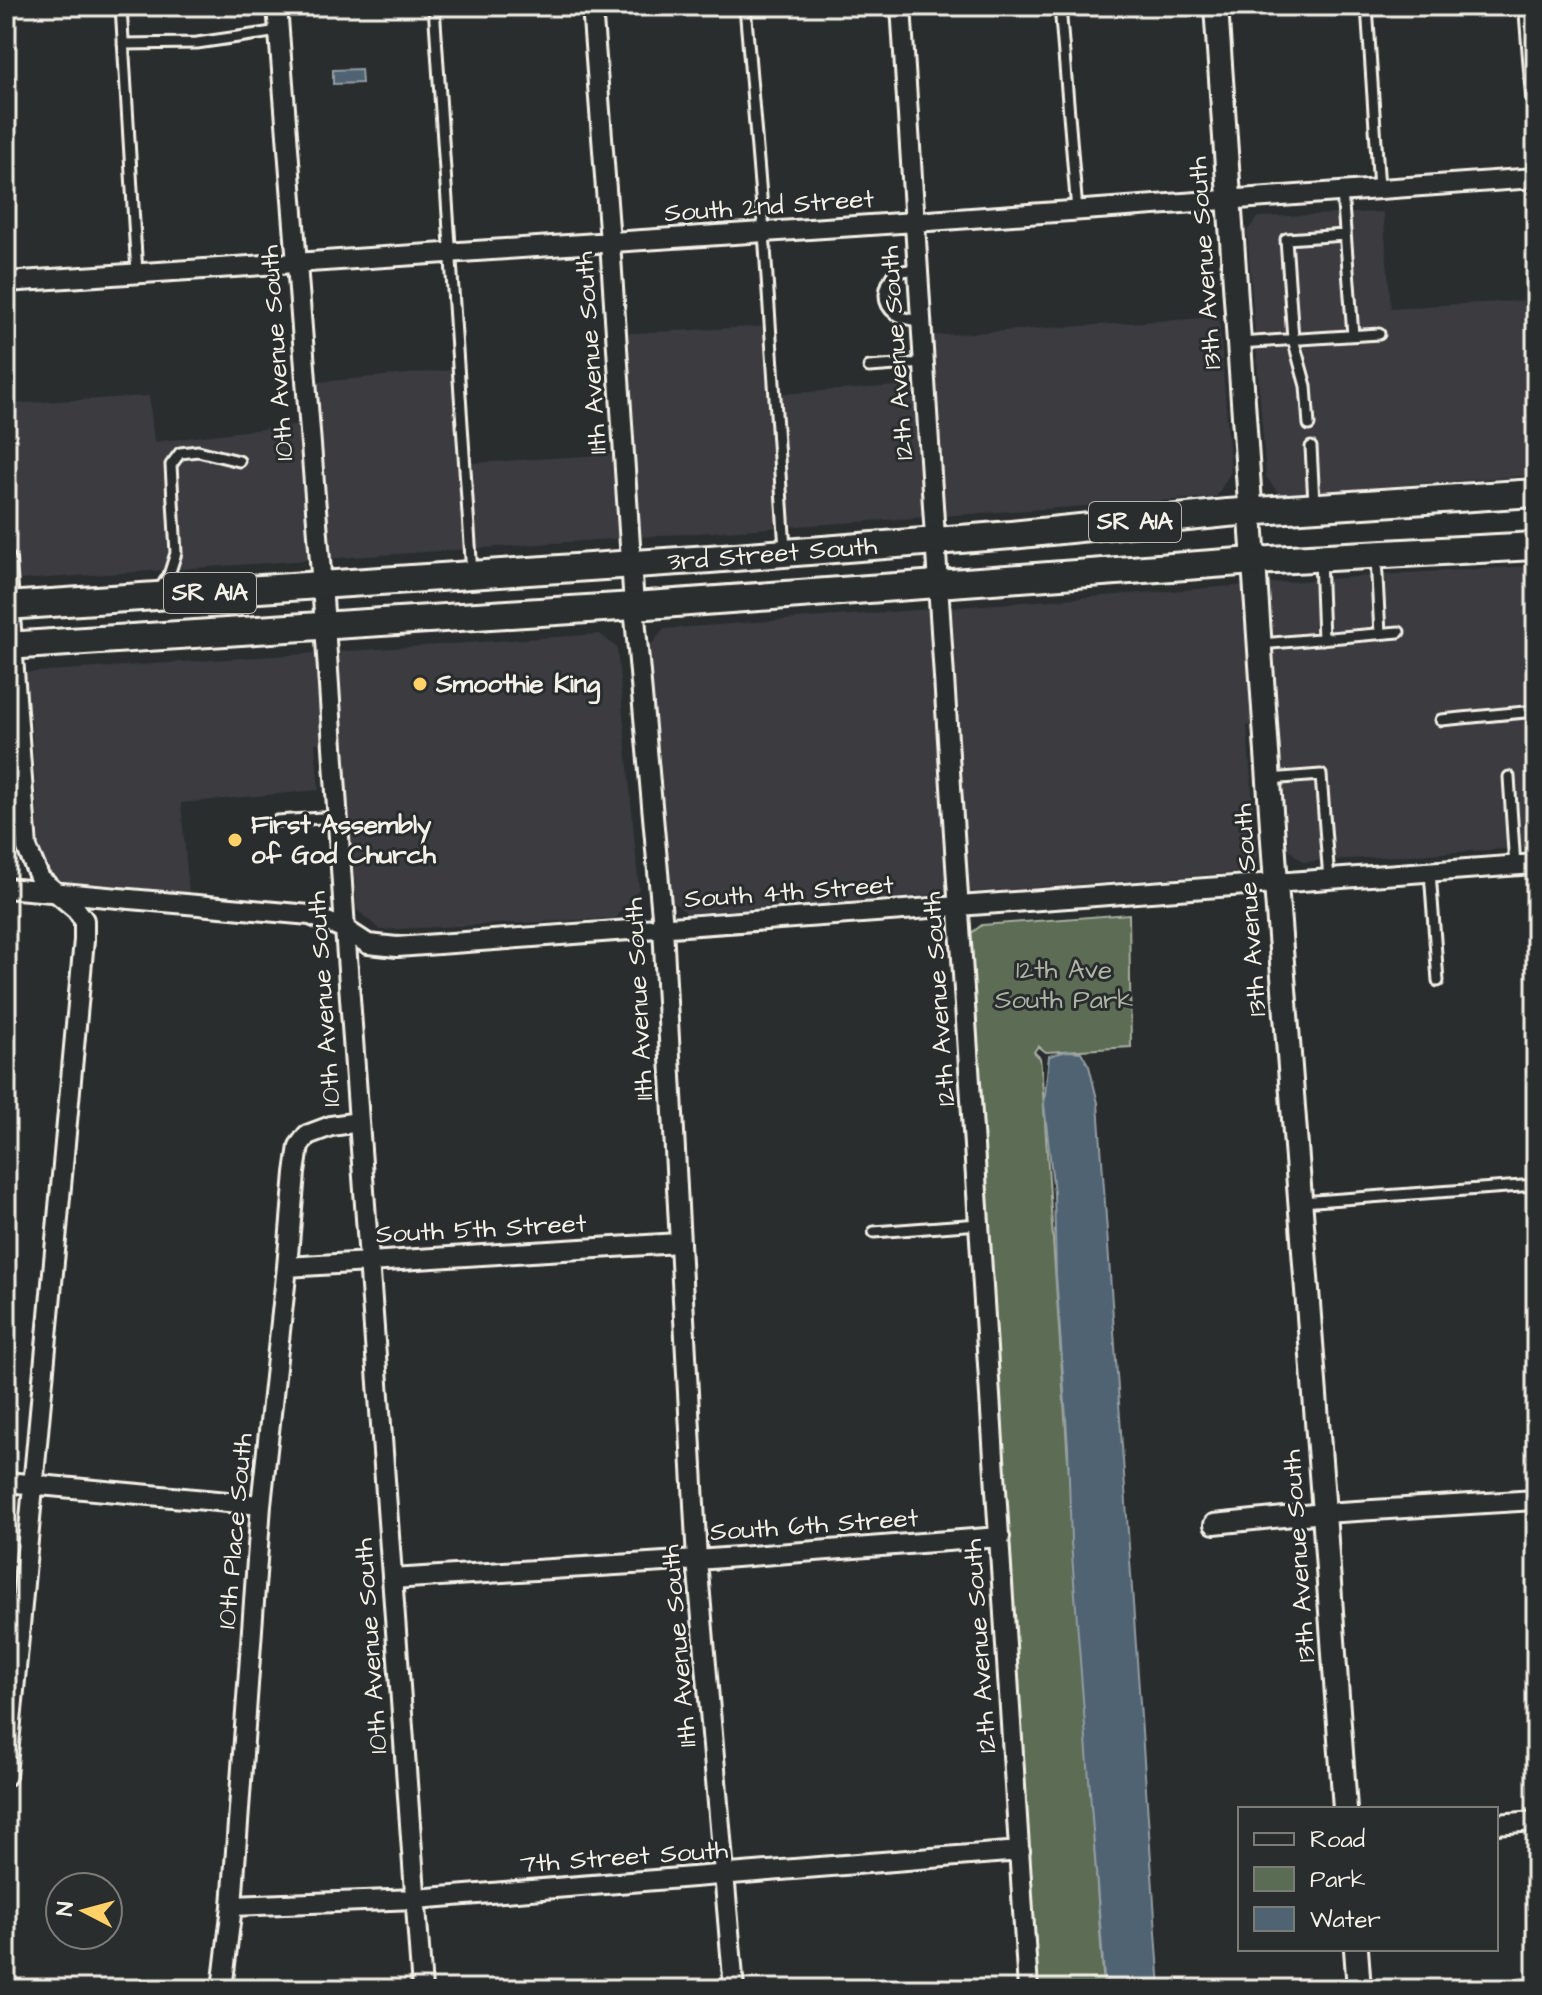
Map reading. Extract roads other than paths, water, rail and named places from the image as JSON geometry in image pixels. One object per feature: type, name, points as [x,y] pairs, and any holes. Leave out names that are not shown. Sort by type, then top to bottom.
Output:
[{"type":"main road","name":"3rd Street South","points":[[8,606],[935,542],[1251,511],[1536,493]]},
{"type":"main road","name":"3rd Street South","points":[[10,646],[634,606],[1254,561],[1536,546]]},
{"type":"street","name":"10th Avenue South","points":[[277,6],[325,625],[422,1989]]},
{"type":"street","name":"11th Avenue South","points":[[592,6],[634,606],[663,927],[697,1560],[734,1989]]},
{"type":"street","name":"12th Avenue South","points":[[901,6],[1028,1989]]},
{"type":"street","name":"13th Avenue South","points":[[1216,6],[1276,884],[1345,1807]]},
{"type":"street","points":[[1529,6],[1536,96]]},
{"type":"street","name":"South 2nd Street","points":[[6,282],[1536,178]]},
{"type":"street","points":[[6,561],[27,848],[40,879],[76,909],[84,920],[6,1776]]},
{"type":"street","name":"South 4th Street","points":[[6,888],[310,915],[345,929],[368,944],[397,947],[1536,864]]},
{"type":"street","name":"10th Place South","points":[[222,1989],[232,1906],[261,1505],[299,1146],[307,1135],[331,1126],[359,1122]]},
{"type":"street","name":"South 5th Street","points":[[287,1267],[679,1243]]},
{"type":"street","points":[[6,1482],[261,1505]]},
{"type":"street","points":[[1214,1524],[1324,1513],[1536,1500]]},
{"type":"street","name":"South 6th Street","points":[[392,1579],[1000,1537]]},
{"type":"street","points":[[1498,1824],[1536,1821]]},
{"type":"street","name":"7th Street South","points":[[232,1906],[416,1899],[1020,1851]]},
{"type":"street","points":[[1356,1951],[1359,1989]]},
{"type":"lane","points":[[121,6],[137,273]]},
{"type":"lane","points":[[434,6],[472,574]]},
{"type":"lane","points":[[745,6],[764,232],[785,553]]},
{"type":"lane","points":[[1060,6],[1077,211]]},
{"type":"lane","points":[[1367,6],[1379,189]]},
{"type":"lane","points":[[123,44],[197,43],[279,31]]},
{"type":"lane","points":[[1342,192],[1353,335]]},
{"type":"lane","points":[[1309,425],[1306,386],[1293,339],[1286,239],[1345,235]]},
{"type":"lane","points":[[918,269],[894,272],[887,281],[885,300],[896,314],[921,322]]},
{"type":"lane","points":[[1239,343],[1379,334]]},
{"type":"lane","points":[[869,367],[924,363]]},
{"type":"lane","points":[[1311,447],[1314,507]]},
{"type":"lane","points":[[156,596],[169,575],[176,553],[171,465],[180,453],[198,451],[239,461]]},
{"type":"lane","points":[[1375,554],[1380,634]]},
{"type":"lane","points":[[1320,558],[1323,639]]},
{"type":"lane","points":[[1260,644],[1399,632]]},
{"type":"lane","points":[[1441,720],[1536,711]]},
{"type":"lane","points":[[1269,779],[1321,775],[1329,880]]},
{"type":"lane","points":[[1509,777],[1515,866]]},
{"type":"lane","points":[[277,821],[337,817]]},
{"type":"lane","points":[[1430,872],[1438,981]]},
{"type":"lane","points":[[1301,1202],[1536,1185]]},
{"type":"lane","points":[[874,1232],[979,1224]]},
{"type":"water","points":[[361,69],[362,83],[333,84],[333,70]]},
{"type":"water","points":[[1067,1051],[1081,1052],[1089,1066],[1098,1103],[1160,1989],[1105,1989],[1071,1542],[1054,1193],[1044,1104],[1049,1056]]},
{"type":"place","name":"Smoothie King","points":[[420,684]]},
{"type":"place","name":"First Assembly of God Church","points":[[235,840]]},
{"type":"park label","name":"12th Ave South Park","points":[[1064,985]]}]
